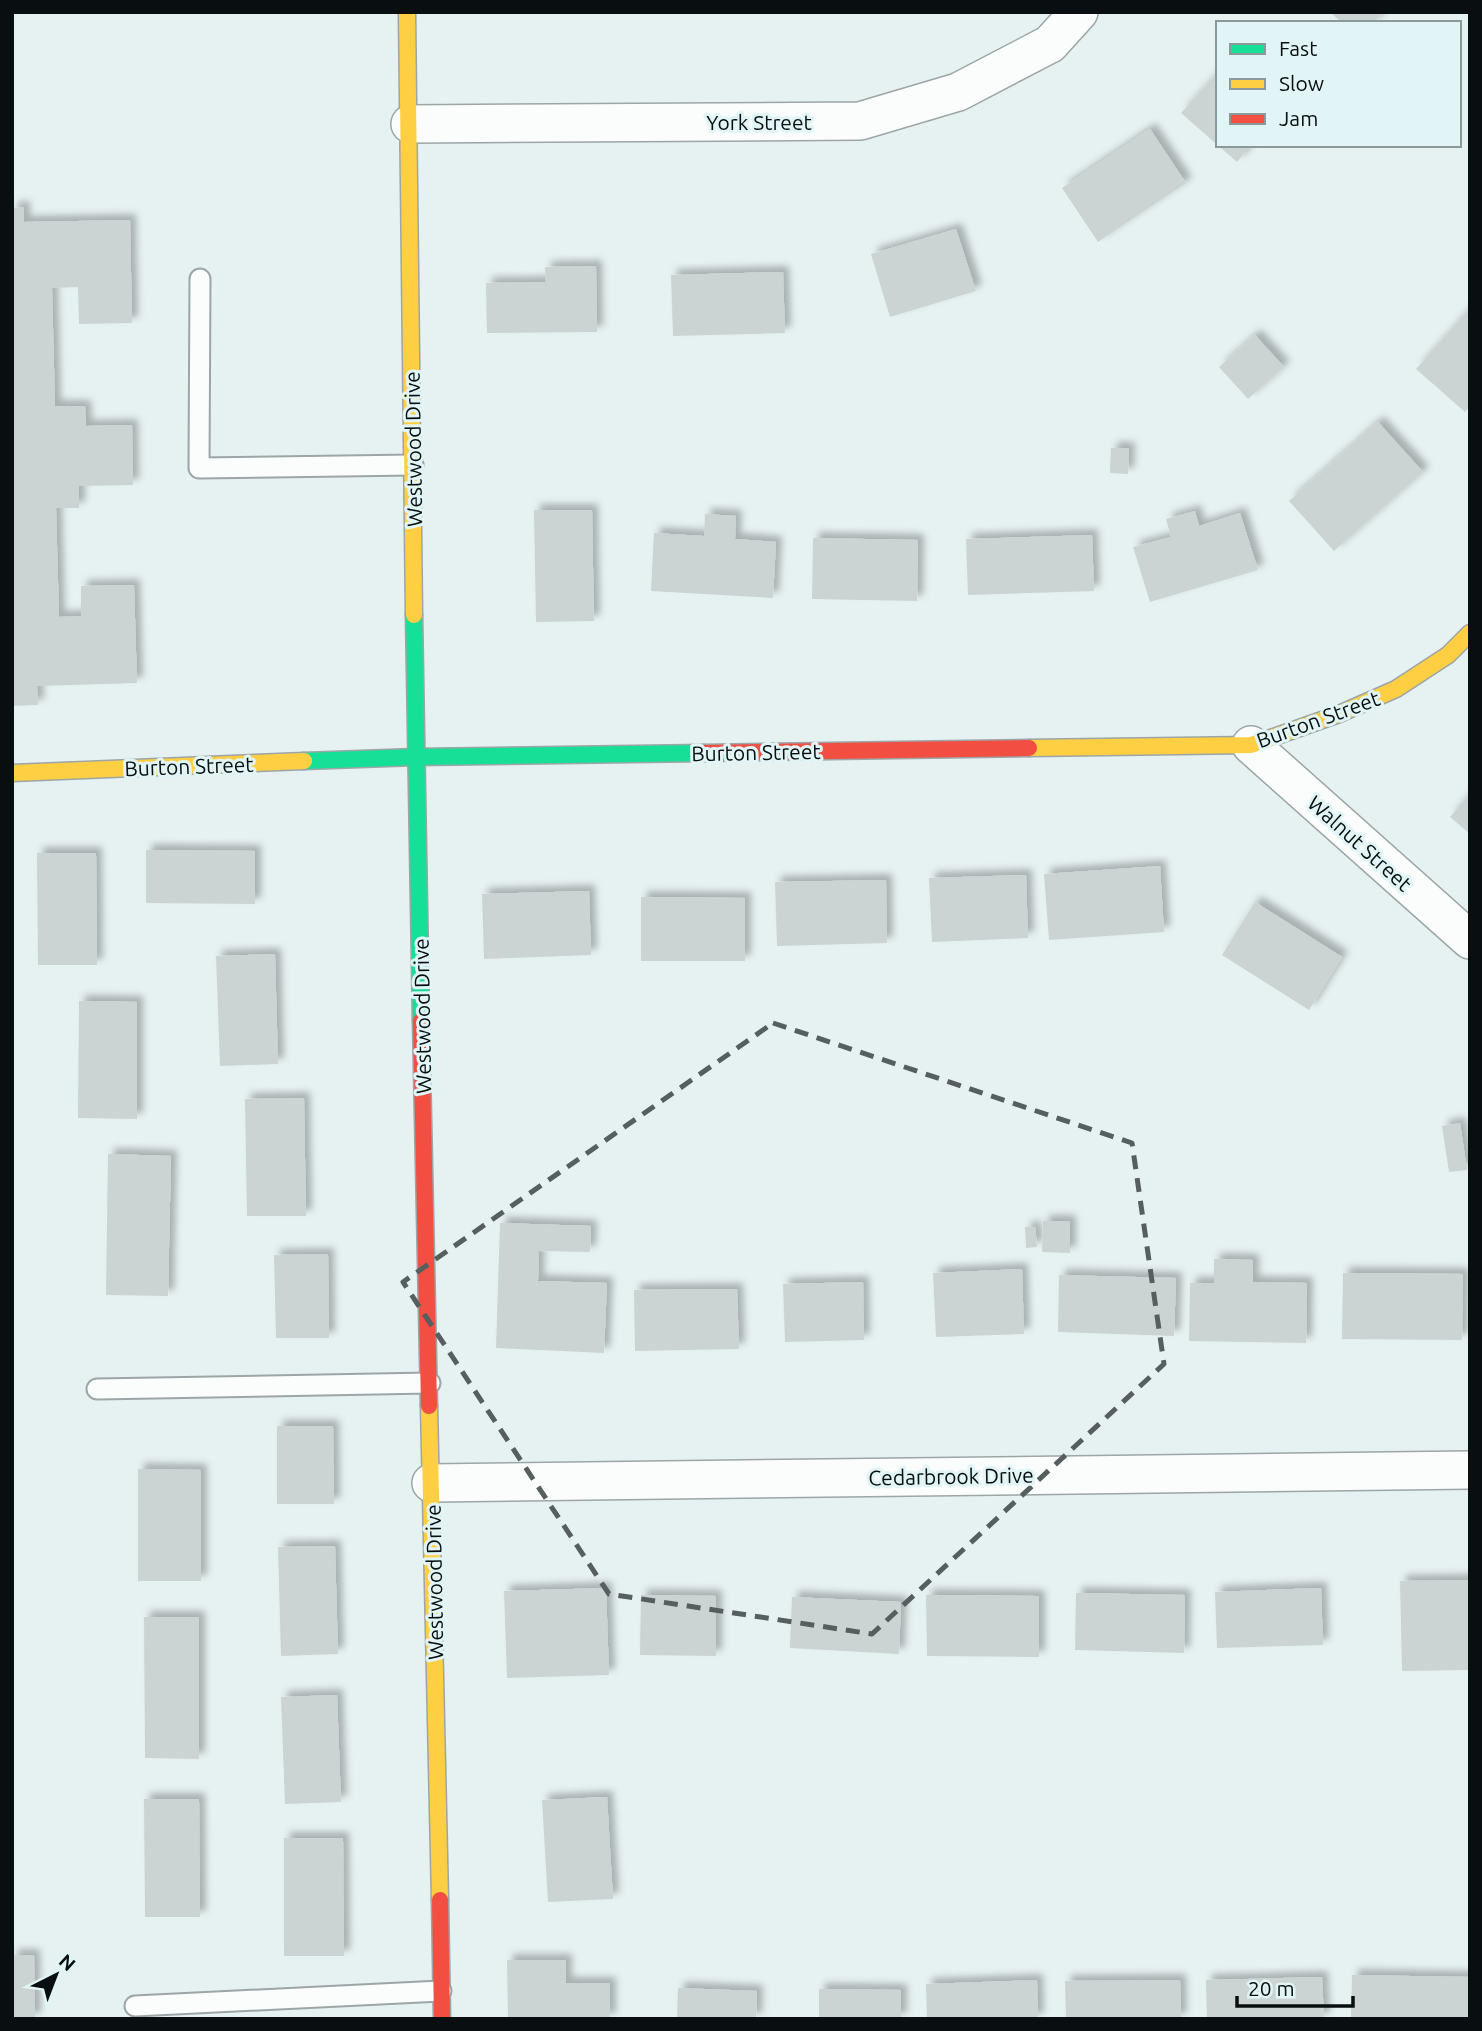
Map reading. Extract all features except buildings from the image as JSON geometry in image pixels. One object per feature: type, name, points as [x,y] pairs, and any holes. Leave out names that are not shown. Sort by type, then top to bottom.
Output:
[{"type":"street","name":"Westwood Drive","points":[[407,12],[416,757],[442,2019]]},
{"type":"street","name":"York Street","points":[[410,124],[860,121],[958,92],[1050,44],[1079,12]]},
{"type":"street","name":"Burton Street","points":[[12,773],[416,757],[1251,745],[1351,710],[1404,687],[1457,647],[1470,633]]},
{"type":"street","name":"Walnut Street","points":[[1251,745],[1470,940]]},
{"type":"street","name":"Cedarbrook Drive","points":[[432,1483],[1470,1469]]},
{"type":"lane","points":[[200,279],[199,468],[413,465]]},
{"type":"lane","points":[[97,1389],[430,1382]]},
{"type":"lane","points":[[135,2006],[441,1991]]},
{"type":"highlighted area","points":[[773,1023],[1132,1143],[1164,1364],[872,1634],[609,1594],[403,1282]]},
{"type":"traffic: fast","points":[[414,615],[421,1021]]},
{"type":"traffic: fast","points":[[304,761],[704,753]]},
{"type":"traffic: slow","points":[[407,12],[414,615]]},
{"type":"traffic: slow","points":[[1029,748],[1251,745],[1339,714],[1396,689],[1448,655],[1470,633]]},
{"type":"traffic: slow","points":[[12,773],[304,761]]},
{"type":"traffic: slow","points":[[429,1406],[440,1900]]},
{"type":"traffic: jam","points":[[704,753],[1029,748]]},
{"type":"traffic: jam","points":[[421,1021],[429,1406]]},
{"type":"traffic: jam","points":[[440,1900],[442,2019]]}]
